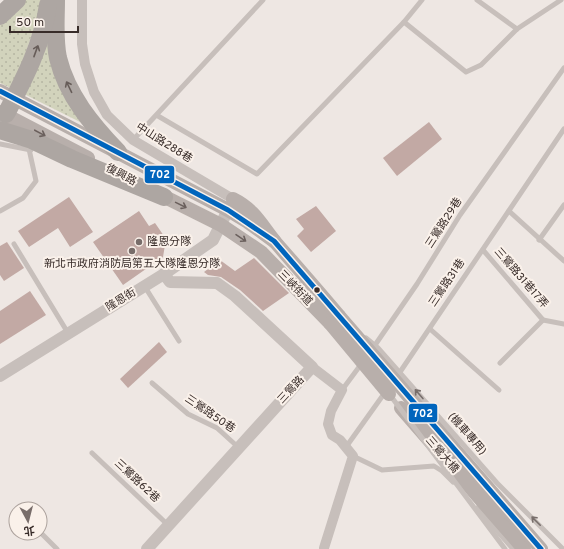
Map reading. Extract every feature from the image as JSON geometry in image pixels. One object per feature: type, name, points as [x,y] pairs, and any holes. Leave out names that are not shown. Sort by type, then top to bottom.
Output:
[{"type":"highway","points":[[0,16],[17,0]]},
{"type":"highway","points":[[49,0],[46,19],[31,64],[7,95],[2,119],[32,140],[72,160],[164,197]]},
{"type":"highway","points":[[56,0],[56,39],[64,75],[71,91],[89,120],[118,152]]},
{"type":"main road","name":"復興路","points":[[7,95],[118,152],[230,205],[248,222],[274,241]]},
{"type":"main road","name":"復興路","points":[[2,119],[221,225],[261,252]]},
{"type":"main road","name":"三峽街道","points":[[274,241],[334,319]]},
{"type":"main road","name":"三峽街道","points":[[261,252],[334,319]]},
{"type":"main road","name":"三鶯大橋","points":[[334,319],[389,394],[524,549]]},
{"type":"main road","name":"三鶯大橋","points":[[334,319],[541,549]]},
{"type":"street","name":"中山路288巷","points":[[82,0],[82,44],[85,64],[94,92],[107,115],[133,140],[230,205]]},
{"type":"street","name":"隆恩街","points":[[0,376],[164,274],[213,240],[230,205]]},
{"type":"street","name":"三鶯路","points":[[147,549],[238,446],[312,367],[219,284],[170,282],[164,274]]},
{"type":"street","points":[[312,367],[342,390],[331,411],[328,424],[332,435],[346,447],[353,456],[324,548]]},
{"type":"lane","points":[[133,140],[158,116],[263,0]]},
{"type":"lane","points":[[158,116],[257,174],[404,22],[422,0]]},
{"type":"lane","points":[[477,0],[517,29]]},
{"type":"lane","points":[[404,22],[466,72],[481,65],[517,29],[560,0]]},
{"type":"lane","name":"三鶯路29巷","points":[[342,390],[413,290],[460,216],[564,68]]},
{"type":"lane","name":"三鶯路31巷","points":[[346,447],[430,329],[564,129]]},
{"type":"lane","points":[[0,144],[38,151],[72,160]]},
{"type":"lane","points":[[0,210],[23,198],[36,181],[29,149]]},
{"type":"lane","points":[[540,240],[564,205]]},
{"type":"lane","points":[[509,211],[564,261]]},
{"type":"lane","points":[[14,244],[68,334]]},
{"type":"lane","name":"三鶯路31巷17弄","points":[[483,250],[543,320],[564,324]]},
{"type":"lane","points":[[145,286],[179,341]]},
{"type":"lane","name":"(機車專用)","points":[[334,319],[378,348],[497,483],[563,549]]},
{"type":"lane","name":"三鶯路31巷17弄","points":[[500,363],[543,320]]},
{"type":"lane","points":[[430,329],[498,390]]},
{"type":"lane","name":"三鶯路50巷","points":[[152,383],[188,414],[217,428],[238,446]]},
{"type":"lane","points":[[389,394],[505,549]]},
{"type":"lane","name":"三鶯路62巷","points":[[92,453],[168,524]]},
{"type":"lane","points":[[353,456],[382,470],[434,466],[442,471],[513,549]]},
{"type":"lane","points":[[48,540],[57,549]]},
{"type":"green space","points":[[26,0],[44,0],[13,89],[0,83],[0,25],[16,13]]},
{"type":"green space","points":[[52,19],[82,123],[22,93]]},
{"type":"building","points":[[429,122],[442,139],[397,176],[383,158]]},
{"type":"building","points":[[69,197],[93,232],[70,247],[58,228],[29,247],[18,231]]},
{"type":"building","points":[[316,206],[336,231],[311,252],[297,236],[304,229],[296,219]]},
{"type":"building","name":"新北市政府消防局第五大隊隆恩分隊","points":[[139,211],[149,226],[155,223],[164,236],[161,238],[165,245],[163,257],[123,285],[93,242]]},
{"type":"building","points":[[7,242],[24,268],[4,281],[0,275],[0,246]]},
{"type":"building","points":[[254,258],[289,293],[263,311],[240,290],[221,277],[208,275],[204,272],[220,260],[235,271]]},
{"type":"building","points":[[30,291],[46,315],[0,344],[0,311]]},
{"type":"building","points":[[159,342],[167,352],[128,388],[120,379]]},
{"type":"transit line","name":"702","points":[[0,91],[228,210],[274,241],[541,549]]},
{"type":"place","name":"隆恩分隊","points":[[139,242]]},
{"type":"place","name":"新北市政府消防局第五大隊隆恩分隊","points":[[132,251]]}]
